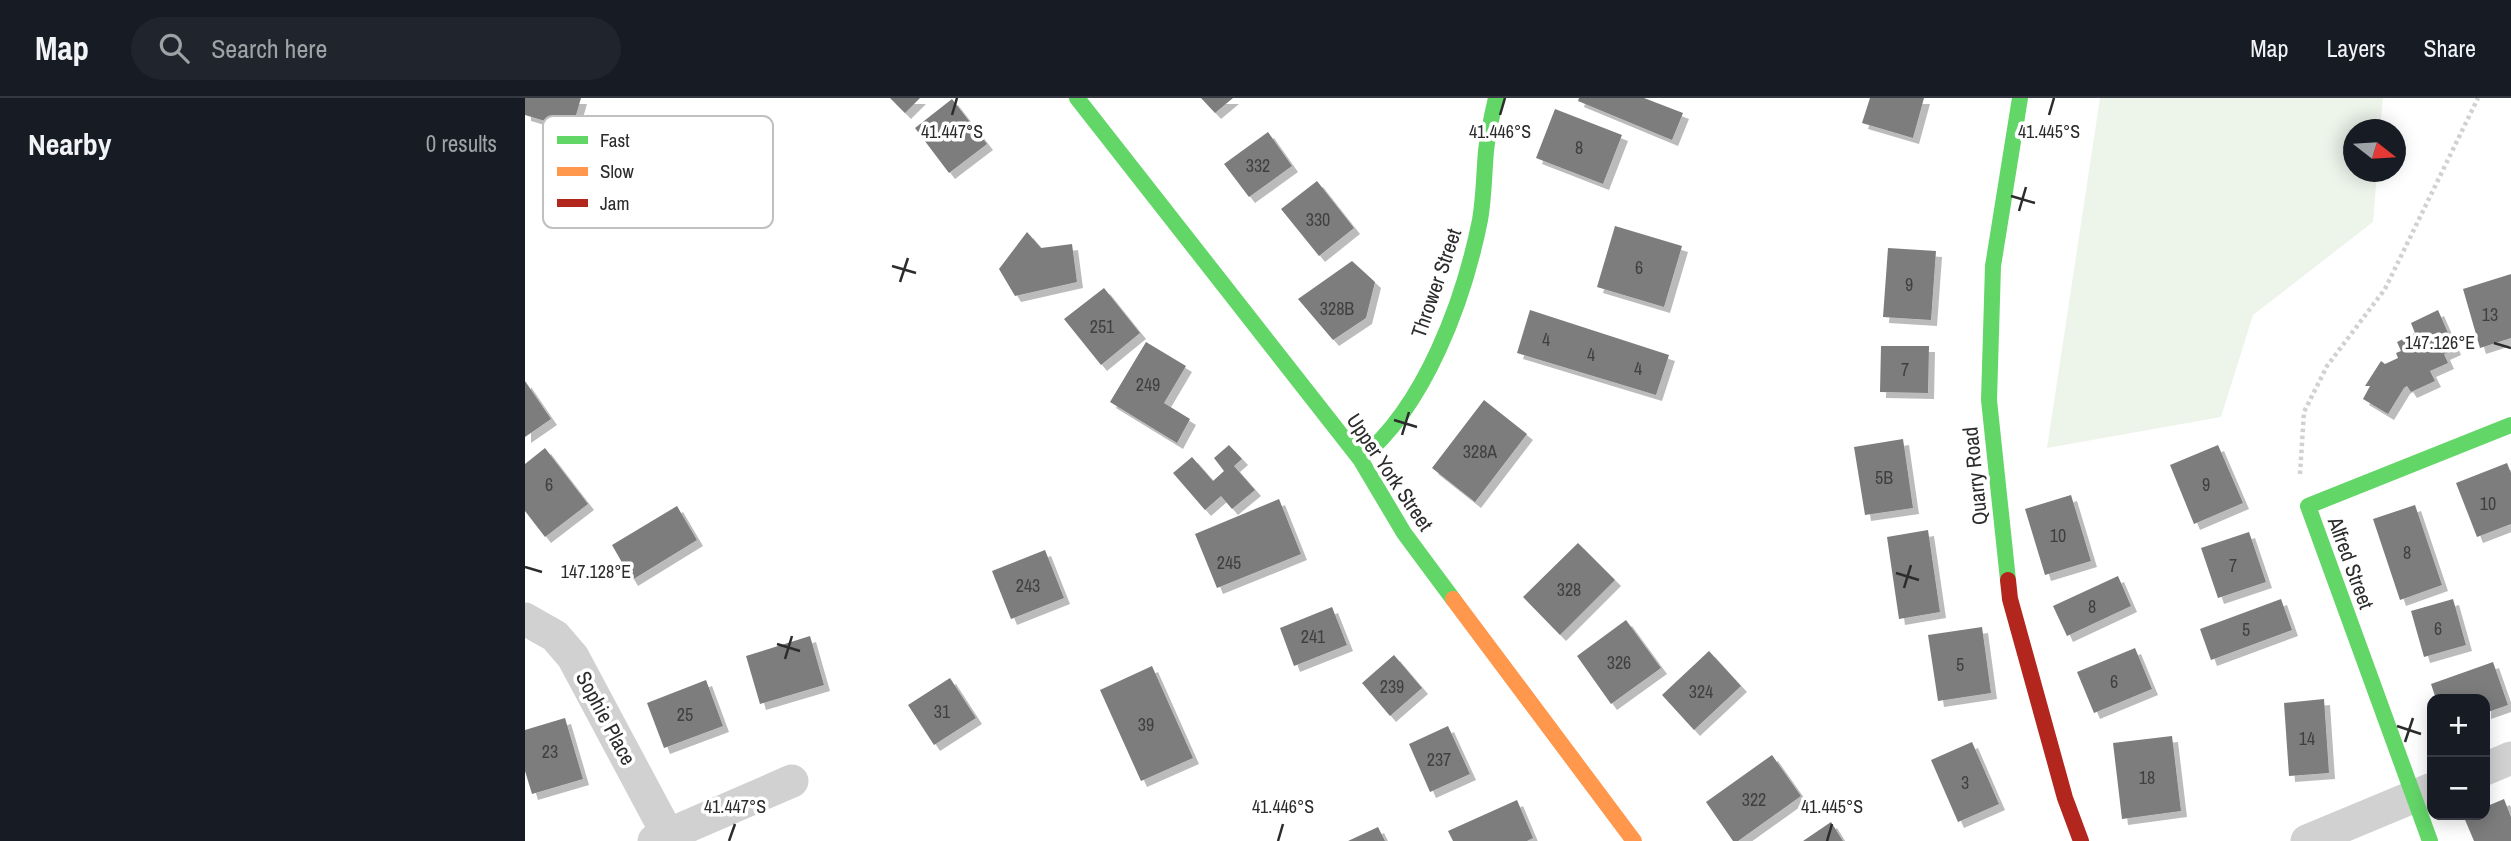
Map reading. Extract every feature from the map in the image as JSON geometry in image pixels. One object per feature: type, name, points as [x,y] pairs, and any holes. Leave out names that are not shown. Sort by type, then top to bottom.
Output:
[{"type":"street","name":"Upper York Street","points":[[1077,98],[1360,458],[1404,533],[1634,841]]},
{"type":"street","name":"Thrower Street","points":[[1360,458],[1388,434],[1410,401],[1429,366],[1465,278],[1480,220],[1486,154],[1496,98]]},
{"type":"street","name":"Quarry Road","points":[[2020,98],[2015,115],[1993,266],[1989,400],[2010,599],[2065,798],[2081,841]]},
{"type":"street","name":"Alfred Street","points":[[2430,841],[2423,793],[2308,506],[2511,425]]},
{"type":"street","name":"Sophie Place","points":[[525,619],[555,636],[573,657],[661,838]]},
{"type":"street","points":[[2490,767],[2511,758]]},
{"type":"street","points":[[661,838],[792,781]]},
{"type":"street","points":[[2307,841],[2423,793]]},
{"type":"path","points":[[2308,506],[2299,470],[2304,412],[2327,366],[2385,289],[2478,98]]},
{"type":"shaded area","points":[[2100,98],[2383,98],[2381,119],[2343,119],[2343,182],[2376,182],[2373,222],[2253,315],[2221,417],[2047,448]]},
{"type":"building","points":[[525,98],[581,98],[576,116],[543,116],[543,120],[525,115]]},
{"type":"building","points":[[890,98],[920,98],[905,113]]},
{"type":"building","points":[[1201,98],[1233,98],[1215,113]]},
{"type":"building","points":[[1579,98],[1644,98],[1683,113],[1672,140],[1578,101]]},
{"type":"building","points":[[1870,98],[1924,98],[1913,138],[1862,123]]},
{"type":"building","points":[[952,99],[987,144],[949,173],[915,128]]},
{"type":"building","points":[[1555,109],[1622,135],[1603,184],[1536,158]]},
{"type":"building","points":[[1268,132],[1292,166],[1249,197],[1224,164]]},
{"type":"building","points":[[1317,181],[1354,228],[1319,256],[1281,209]]},
{"type":"building","points":[[1615,226],[1682,246],[1664,307],[1597,287]]},
{"type":"building","points":[[1027,232],[1041,248],[1072,244],[1077,282],[1015,296],[999,269]]},
{"type":"building","points":[[1888,248],[1936,251],[1931,320],[1883,317]]},
{"type":"building","points":[[1352,261],[1375,282],[1366,318],[1333,340],[1298,299]]},
{"type":"building","points":[[2511,274],[2511,338],[2480,348],[2463,289]]},
{"type":"building","points":[[1104,288],[1140,333],[1101,365],[1064,319]]},
{"type":"building","points":[[1530,310],[1669,355],[1656,395],[1517,353]]},
{"type":"building","points":[[2438,310],[2455,349],[2444,354],[2448,363],[2430,371],[2435,381],[2411,392],[2407,386],[2404,388],[2388,414],[2363,399],[2370,386],[2365,386],[2381,361],[2385,364],[2398,358],[2396,353],[2401,351],[2397,342],[2415,333],[2411,323]]},
{"type":"building","points":[[1146,342],[1186,366],[1164,403],[1190,419],[1177,443],[1110,402]]},
{"type":"building","points":[[1881,346],[1929,346],[1928,393],[1880,392]]},
{"type":"building","points":[[525,381],[551,419],[525,437]]},
{"type":"building","points":[[1484,400],[1527,434],[1475,502],[1432,468]]},
{"type":"building","points":[[1903,439],[1913,508],[1865,515],[1854,447]]},
{"type":"building","points":[[1229,445],[1242,459],[1234,466],[1255,490],[1232,509],[1221,496],[1205,510],[1173,473],[1192,457],[1213,481],[1224,471],[1214,458]]},
{"type":"building","points":[[2218,445],[2243,503],[2194,524],[2170,465]]},
{"type":"building","points":[[545,448],[588,504],[545,537],[525,511],[525,464]]},
{"type":"building","points":[[2507,463],[2511,473],[2511,524],[2477,537],[2456,483]]},
{"type":"building","points":[[2071,495],[2091,561],[2045,575],[2025,509]]},
{"type":"building","points":[[1279,499],[1301,554],[1217,588],[1195,534]]},
{"type":"building","points":[[2415,505],[2442,585],[2400,600],[2373,519]]},
{"type":"building","points":[[677,506],[697,540],[632,580],[612,545]]},
{"type":"building","points":[[1928,530],[1940,612],[1899,619],[1887,537]]},
{"type":"building","points":[[2249,532],[2266,582],[2218,598],[2201,548]]},
{"type":"building","points":[[1578,543],[1615,580],[1560,635],[1523,597]]},
{"type":"building","points":[[1045,550],[1064,598],[1011,619],[992,571]]},
{"type":"building","points":[[2118,576],[2131,606],[2067,636],[2053,606]]},
{"type":"building","points":[[2281,599],[2292,630],[2211,660],[2200,629]]},
{"type":"building","points":[[2453,599],[2466,645],[2424,657],[2411,611]]},
{"type":"building","points":[[1332,607],[1347,645],[1294,666],[1280,628]]},
{"type":"building","points":[[1626,620],[1661,668],[1611,704],[1577,656]]},
{"type":"building","points":[[1982,627],[1991,693],[1938,701],[1928,635]]},
{"type":"building","points":[[810,636],[824,685],[760,704],[746,656]]},
{"type":"building","points":[[2135,648],[2152,689],[2094,713],[2077,672]]},
{"type":"building","points":[[1709,651],[1741,686],[1694,730],[1662,695]]},
{"type":"building","points":[[1394,655],[1422,688],[1390,716],[1362,683]]},
{"type":"building","points":[[2493,662],[2508,705],[2490,711],[2490,694],[2434,694],[2431,684]]},
{"type":"building","points":[[1152,666],[1193,758],[1141,781],[1100,690]]},
{"type":"building","points":[[950,678],[976,718],[934,745],[908,705]]},
{"type":"building","points":[[706,680],[723,726],[664,748],[647,703]]},
{"type":"building","points":[[2324,699],[2329,773],[2289,776],[2284,703]]},
{"type":"building","points":[[565,718],[583,779],[532,794],[525,771],[525,730]]},
{"type":"building","points":[[1448,726],[1470,774],[1430,792],[1409,744]]},
{"type":"building","points":[[2172,736],[2181,811],[2122,819],[2113,743]]},
{"type":"building","points":[[1972,742],[1999,804],[1958,822],[1931,760]]},
{"type":"building","points":[[1772,755],[1801,796],[1738,841],[1733,841],[1706,802]]},
{"type":"building","points":[[2504,799],[2511,817],[2511,841],[2474,841],[2465,820],[2490,820],[2490,805]]},
{"type":"building","points":[[1517,800],[1533,838],[1527,841],[1453,841],[1448,831]]},
{"type":"building","points":[[1831,822],[1843,841],[1803,841]]},
{"type":"building","points":[[1378,827],[1385,841],[1348,841]]},
{"type":"traffic: fast","points":[[1077,98],[1360,459],[1404,533],[1453,599]]},
{"type":"traffic: fast","points":[[1360,459],[1404,411],[1422,382],[1452,317],[1464,284],[1480,220],[1487,144],[1496,98]]},
{"type":"traffic: fast","points":[[2008,580],[1989,400],[1993,266],[2020,98]]},
{"type":"traffic: fast","points":[[2430,841],[2308,506],[2511,425]]},
{"type":"traffic: slow","points":[[1453,599],[1634,841]]},
{"type":"traffic: jam","points":[[2008,580],[2010,599],[2065,798],[2081,841]]}]
